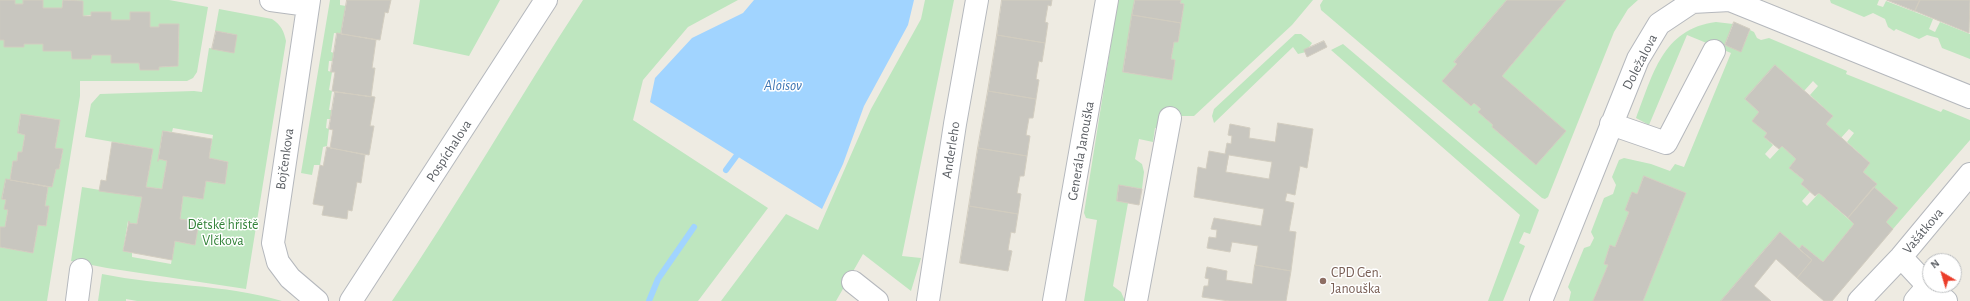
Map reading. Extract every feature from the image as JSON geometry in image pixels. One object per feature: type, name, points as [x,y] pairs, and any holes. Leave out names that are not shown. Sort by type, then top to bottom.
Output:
[{"type":"street","points":[[271,0],[308,3]]},
{"type":"street","name":"Pospíchalova","points":[[351,301],[546,0]]},
{"type":"street","name":"Anderleho","points":[[928,301],[955,124],[977,0]]},
{"type":"street","name":"Generála Janouška","points":[[1054,301],[1107,0]]},
{"type":"street","name":"Doležalova","points":[[1540,301],[1638,59],[1659,24],[1692,2],[1730,0],[1970,97]]},
{"type":"street","name":"Bojčenkova","points":[[308,3],[273,243],[278,262],[290,278],[317,301]]},
{"type":"street","points":[[1611,124],[1666,143],[1714,51]]},
{"type":"street","points":[[1136,301],[1170,118]]},
{"type":"street","name":"Vašátkova","points":[[1946,301],[1921,293],[1901,257],[1970,174]]},
{"type":"street","points":[[1859,301],[1901,257]]},
{"type":"street","points":[[76,301],[81,270]]},
{"type":"street","points":[[853,282],[877,301]]},
{"type":"green space","points":[[15,0],[23,0],[23,4],[15,4]]},
{"type":"green space","points":[[43,0],[63,0],[62,8],[43,8]]},
{"type":"green space","points":[[63,0],[169,0],[208,7],[197,72],[193,78],[187,81],[80,81],[80,96],[47,301],[0,301],[0,247],[33,253],[38,225],[46,226],[49,206],[45,206],[48,187],[52,187],[56,169],[59,169],[63,150],[55,148],[60,120],[21,114],[18,133],[25,135],[22,152],[18,152],[17,161],[13,161],[10,180],[6,180],[2,199],[6,200],[8,210],[5,227],[0,227],[0,40],[4,40],[4,47],[24,47],[24,44],[43,44],[43,51],[71,51],[72,59],[91,59],[92,55],[111,55],[139,63],[140,70],[159,70],[159,67],[178,66],[179,24],[159,24],[159,27],[150,27],[150,12],[130,12],[130,20],[111,20],[111,12],[83,16],[82,1]]},
{"type":"green space","points":[[330,0],[340,0],[340,5],[346,6],[341,34],[334,33],[331,52],[334,53],[333,61],[329,61],[328,71],[332,72],[329,90],[332,91],[329,110],[332,110],[331,119],[327,119],[326,128],[329,129],[327,146],[323,147],[320,165],[314,165],[312,175],[301,173]]},
{"type":"green space","points":[[420,0],[500,0],[469,56],[413,44]]},
{"type":"green space","points":[[583,0],[738,0],[688,27],[643,80],[633,120],[768,208],[698,301],[392,301],[441,227]]},
{"type":"green space","points":[[925,0],[954,0],[902,256],[921,258],[911,291],[863,254],[836,301],[721,301],[786,214],[818,230],[871,109],[921,19]]},
{"type":"green space","points":[[1118,0],[1135,0],[1123,72],[1172,80],[1175,60],[1171,59],[1174,42],[1178,42],[1184,4],[1180,3],[1181,0],[1313,0],[1292,25],[1194,116],[1181,116],[1175,131],[1155,128],[1153,142],[1139,139],[1135,159],[1142,164],[1144,172],[1142,189],[1119,185],[1117,201],[1128,203],[1113,286],[1121,292],[1125,301],[1084,301],[1097,220],[1086,218],[1084,213]]},
{"type":"green space","points":[[1323,0],[1507,0],[1454,62],[1457,64],[1442,81],[1471,106],[1474,103],[1481,109],[1478,112],[1493,125],[1492,127],[1536,165],[1565,131],[1502,76],[1566,0],[1638,0],[1628,9],[1614,32],[1548,197],[1545,199],[1321,10],[1320,5]]},
{"type":"green space","points":[[1830,0],[1879,0],[1877,5],[1883,7],[1886,1],[1933,19],[1929,29],[1935,32],[1940,22],[1970,34],[1970,59],[1942,48],[1938,38],[1927,35],[1919,39],[1896,29],[1894,31],[1888,27],[1885,19],[1873,13],[1864,17],[1831,3]]},
{"type":"green space","name":"Dětské hřiště Vlčkova","points":[[219,9],[272,19],[282,28],[286,41],[246,289],[107,268],[71,261],[82,187],[142,197],[137,224],[129,223],[128,221],[123,251],[132,253],[132,257],[171,264],[175,241],[195,245],[199,222],[180,219],[183,196],[202,199],[206,181],[225,184],[228,162],[209,158],[213,135],[173,128],[172,132],[163,131],[158,161],[159,159],[167,161],[162,189],[146,187],[153,149],[85,137],[91,104],[100,94],[202,92],[209,48],[233,52],[236,35],[215,31]]},
{"type":"green space","points":[[1716,22],[1733,24],[1725,45],[1741,51],[1750,30],[1754,32],[1757,38],[1761,40],[1769,38],[1847,71],[1846,74],[1941,112],[1943,109],[1970,120],[1970,140],[1893,229],[1886,222],[1898,208],[1874,187],[1877,184],[1863,172],[1870,163],[1847,142],[1854,133],[1849,129],[1841,138],[1826,124],[1833,116],[1810,95],[1818,86],[1813,81],[1804,91],[1775,65],[1745,99],[1759,112],[1753,121],[1767,133],[1764,137],[1773,145],[1765,154],[1770,159],[1782,146],[1796,159],[1789,168],[1804,180],[1801,184],[1810,192],[1802,201],[1807,206],[1819,193],[1854,224],[1823,262],[1802,245],[1799,249],[1780,232],[1721,301],[1643,301],[1686,193],[1644,176],[1637,194],[1632,193],[1625,210],[1629,212],[1615,247],[1610,245],[1604,264],[1608,265],[1593,301],[1569,301],[1571,292],[1568,287],[1584,248],[1590,246],[1594,238],[1591,232],[1604,198],[1613,194],[1616,185],[1612,177],[1619,160],[1624,158],[1651,164],[1670,171],[1675,164],[1684,167],[1731,53],[1687,35],[1649,125],[1636,118],[1648,86],[1662,56],[1671,44],[1683,34],[1698,26]]},
{"type":"green space","points":[[1295,34],[1301,34],[1312,43],[1306,52],[1298,54],[1293,47],[1214,123],[1212,116],[1214,109]]},
{"type":"green space","points":[[1343,44],[1539,210],[1530,234],[1524,232],[1519,243],[1525,246],[1503,301],[1488,301],[1520,215],[1331,50]]},
{"type":"green space","points":[[102,274],[147,281],[238,291],[282,301],[137,301],[126,299],[126,301],[98,301]]},
{"type":"water","name":"Aloisov","points":[[754,0],[914,0],[908,25],[864,106],[843,164],[822,209],[650,102],[655,78],[692,38],[743,13]]},
{"type":"building","points":[[0,0],[15,0],[15,4],[23,4],[23,0],[43,0],[43,8],[62,8],[63,0],[83,1],[83,16],[91,16],[91,12],[111,12],[111,20],[130,20],[130,12],[150,12],[150,27],[159,27],[159,24],[179,24],[178,66],[159,67],[159,70],[140,70],[139,63],[111,63],[111,55],[92,55],[91,59],[72,59],[71,51],[43,51],[43,44],[24,44],[24,47],[4,47],[4,40],[0,40]]},
{"type":"building","points":[[347,0],[391,0],[388,13],[385,12],[380,40],[341,34]]},
{"type":"building","points":[[1002,0],[1052,0],[1051,6],[1048,5],[1045,22],[1048,23],[1045,43],[997,35]]},
{"type":"building","points":[[1135,0],[1181,0],[1180,3],[1184,4],[1181,23],[1132,15]]},
{"type":"building","points":[[1507,0],[1566,0],[1502,76],[1566,131],[1536,165],[1492,127],[1493,125],[1478,112],[1481,109],[1474,103],[1471,106],[1442,81],[1457,64],[1454,62]]},
{"type":"building","points":[[1887,0],[1920,0],[1915,11]]},
{"type":"building","points":[[1920,0],[1970,0],[1969,33],[1915,11]]},
{"type":"building","points":[[1132,15],[1181,23],[1178,42],[1174,42],[1171,59],[1175,60],[1172,80],[1123,72]]},
{"type":"building","points":[[1734,22],[1750,29],[1741,52],[1725,45]]},
{"type":"building","points":[[216,31],[237,35],[234,53],[212,49]]},
{"type":"building","points":[[337,33],[376,40],[372,68],[375,68],[371,97],[332,91],[335,72],[331,72]]},
{"type":"building","points":[[997,35],[1045,43],[1042,62],[1039,61],[1036,79],[1039,80],[1036,99],[988,91]]},
{"type":"building","points":[[1324,41],[1327,47],[1307,57],[1304,50]]},
{"type":"building","points":[[1775,65],[1833,116],[1826,124],[1870,163],[1863,172],[1877,184],[1848,218],[1819,193],[1815,196],[1801,184],[1804,180],[1789,168],[1796,159],[1782,146],[1779,149],[1764,137],[1767,133],[1752,121],[1759,112],[1745,99]]},
{"type":"building","points":[[988,91],[1036,99],[1033,118],[1029,118],[1026,135],[1030,136],[1027,156],[978,148]]},
{"type":"building","points":[[335,92],[375,97],[370,126],[374,126],[369,155],[330,148],[333,130],[329,129]]},
{"type":"building","points":[[21,114],[60,120],[55,148],[63,149],[59,169],[56,169],[52,187],[10,180],[13,161],[17,161],[18,152],[22,152],[25,135],[18,133]]},
{"type":"building","points":[[1278,123],[1313,129],[1307,168],[1300,166],[1295,195],[1287,193],[1285,201],[1294,203],[1289,231],[1296,232],[1291,271],[1255,265],[1258,246],[1232,242],[1230,252],[1207,248],[1209,237],[1216,238],[1217,230],[1211,229],[1214,218],[1261,226],[1264,209],[1194,197],[1198,167],[1206,169],[1209,151],[1225,154],[1227,143],[1231,144],[1232,136],[1228,135],[1230,124],[1250,128],[1249,138],[1275,142]],"holes":[[[1229,155],[1272,162],[1269,179],[1226,172]]]},
{"type":"building","points":[[163,131],[212,139],[209,158],[228,162],[225,184],[206,181],[203,199],[183,196],[180,219],[199,222],[195,245],[175,241],[172,260],[123,251],[129,221],[129,223],[137,224],[142,197],[99,191],[101,180],[106,181],[112,142],[153,149],[146,187],[162,189],[167,161],[159,159],[158,161]]},
{"type":"building","points":[[327,147],[365,155],[361,183],[357,182],[352,211],[348,210],[347,219],[322,215],[324,206],[313,204],[320,165],[323,166]]},
{"type":"building","points":[[978,148],[1027,156],[1024,176],[1020,176],[1017,193],[1021,194],[1018,214],[969,206]]},
{"type":"building","points":[[1644,176],[1686,193],[1643,301],[1593,301],[1608,265],[1604,264],[1610,245],[1615,247],[1629,212],[1625,210],[1632,192],[1637,194]]},
{"type":"building","points":[[6,179],[48,187],[45,206],[49,206],[46,226],[38,225],[33,253],[0,247],[0,227],[5,227],[8,210],[4,209],[6,200],[2,199]]},
{"type":"building","points":[[1119,185],[1142,189],[1139,205],[1117,201]]},
{"type":"building","points":[[1874,187],[1898,208],[1886,222],[1893,229],[1832,301],[1824,301],[1797,278],[1812,260],[1799,249],[1802,245],[1823,262],[1854,224],[1848,218]]},
{"type":"building","points":[[969,206],[1018,214],[1015,233],[1011,232],[1008,250],[1012,251],[1008,271],[960,263]]},
{"type":"building","points":[[1780,232],[1812,260],[1797,278],[1776,259],[1754,286],[1771,301],[1721,301]]},
{"type":"building","points":[[1255,265],[1291,271],[1286,301],[1229,301],[1202,297],[1204,286],[1208,286],[1209,279],[1205,278],[1207,267],[1227,271],[1226,280],[1252,284]]},
{"type":"waterway","points":[[726,170],[737,155]]},
{"type":"waterway","points":[[649,301],[658,279],[694,227]]},
{"type":"place","name":"CPD Gen. Janouška","points":[[1323,281]]}]
